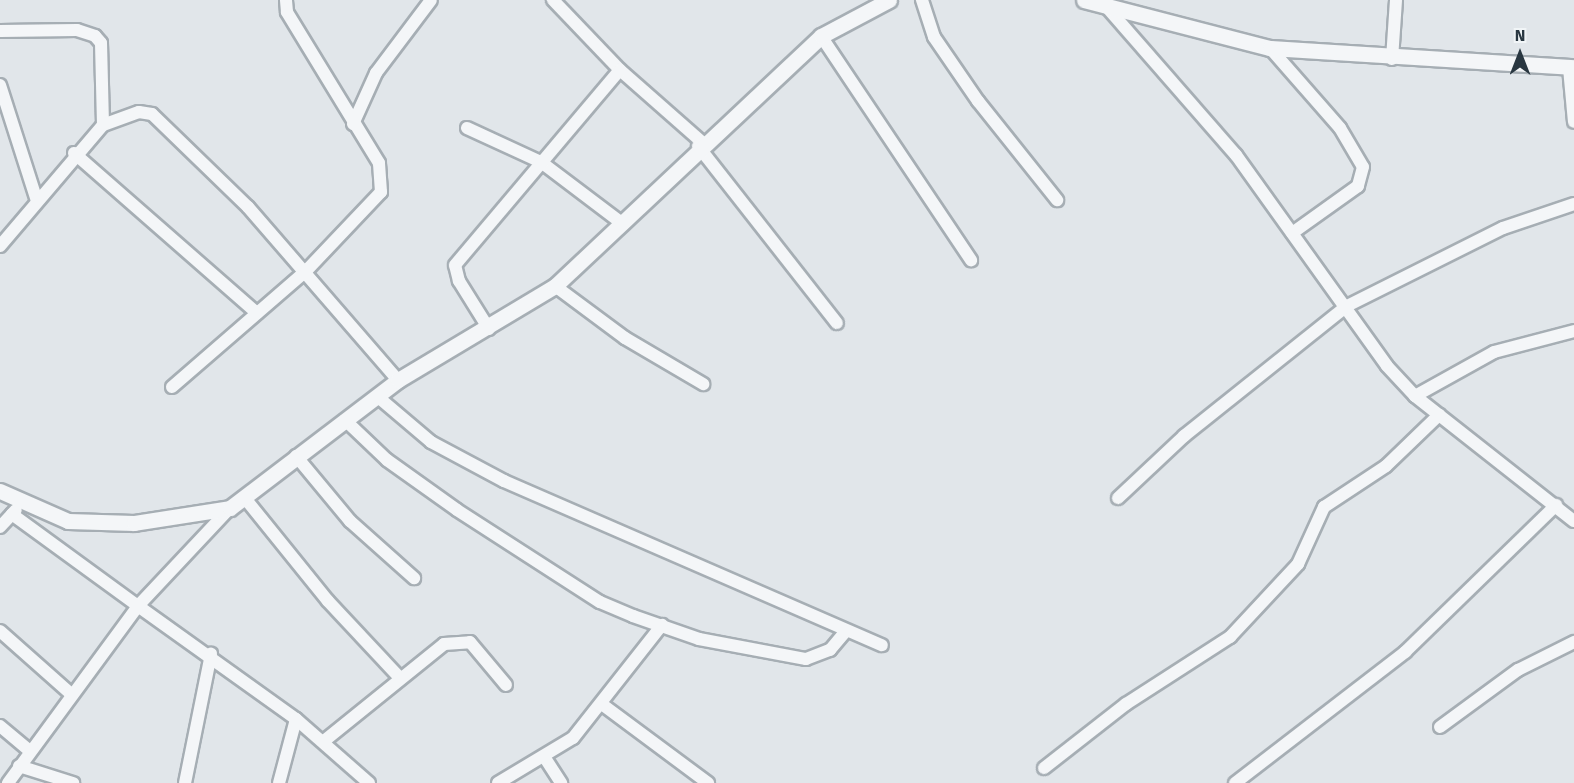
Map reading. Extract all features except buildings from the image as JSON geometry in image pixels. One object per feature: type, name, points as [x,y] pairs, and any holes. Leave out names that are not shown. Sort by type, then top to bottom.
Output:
[{"type":"street","points":[[172,387],[306,272],[381,192],[378,163],[352,124],[287,12],[286,0]]},
{"type":"street","points":[[352,124],[375,73],[431,0]]},
{"type":"street","points":[[553,0],[620,70],[700,144],[837,323]]},
{"type":"street","points":[[922,0],[934,37],[965,83],[1057,200]]},
{"type":"street","points":[[1084,0],[1270,48],[1392,59],[1571,68],[1574,122]]},
{"type":"street","points":[[1392,59],[1396,0]]},
{"type":"street","points":[[8,783],[29,750],[138,606],[230,508],[399,380],[489,329],[555,286],[623,224],[700,144],[821,36],[886,1]]},
{"type":"street","points":[[1105,5],[1236,154],[1292,233],[1415,396],[1556,505],[1574,522]]},
{"type":"street","points":[[0,31],[77,30],[95,36],[101,43],[103,125]]},
{"type":"street","points":[[821,36],[970,260]]},
{"type":"street","points":[[1270,48],[1340,128],[1363,168],[1358,186],[1292,233]]},
{"type":"street","points":[[489,329],[459,281],[455,265],[620,70]]},
{"type":"street","points":[[0,86],[36,198]]},
{"type":"street","points":[[0,246],[74,153],[103,125],[130,114],[152,114],[178,134],[306,272],[399,380]]},
{"type":"street","points":[[467,128],[542,162],[623,224]]},
{"type":"street","points":[[74,153],[257,313]]},
{"type":"street","points":[[1118,498],[1199,424],[1347,306],[1514,223],[1574,204]]},
{"type":"street","points":[[555,286],[625,338],[704,384]]},
{"type":"street","points":[[1415,396],[1494,352],[1574,331]]},
{"type":"street","points":[[378,397],[431,442],[504,481],[845,632],[882,645]]},
{"type":"street","points":[[1044,768],[1126,704],[1230,637],[1298,564],[1324,507],[1386,466],[1439,415]]},
{"type":"street","points":[[345,420],[387,460],[457,510],[600,602],[699,639],[806,659],[830,650],[845,632]]},
{"type":"street","points":[[296,456],[350,520],[414,578]]},
{"type":"street","points":[[0,491],[17,509],[138,606],[211,654],[324,741],[372,782]]},
{"type":"street","points":[[244,496],[328,601],[399,677]]},
{"type":"street","points":[[1235,783],[1405,652],[1556,505]]},
{"type":"street","points":[[17,509],[53,518],[89,523],[134,523],[230,508]]},
{"type":"street","points":[[0,527],[17,509]]},
{"type":"street","points":[[498,783],[545,758],[603,705],[662,625]]},
{"type":"street","points":[[0,631],[71,694]]},
{"type":"street","points":[[324,741],[399,677],[444,644],[458,640],[478,649],[506,685]]},
{"type":"street","points":[[1440,727],[1518,670],[1574,642]]},
{"type":"street","points":[[186,783],[211,654]]},
{"type":"street","points":[[603,705],[708,783]]},
{"type":"street","points":[[279,783],[296,719]]},
{"type":"street","points":[[0,726],[29,750]]},
{"type":"street","points":[[545,758],[561,783]]},
{"type":"street","points":[[19,766],[73,783]]}]
